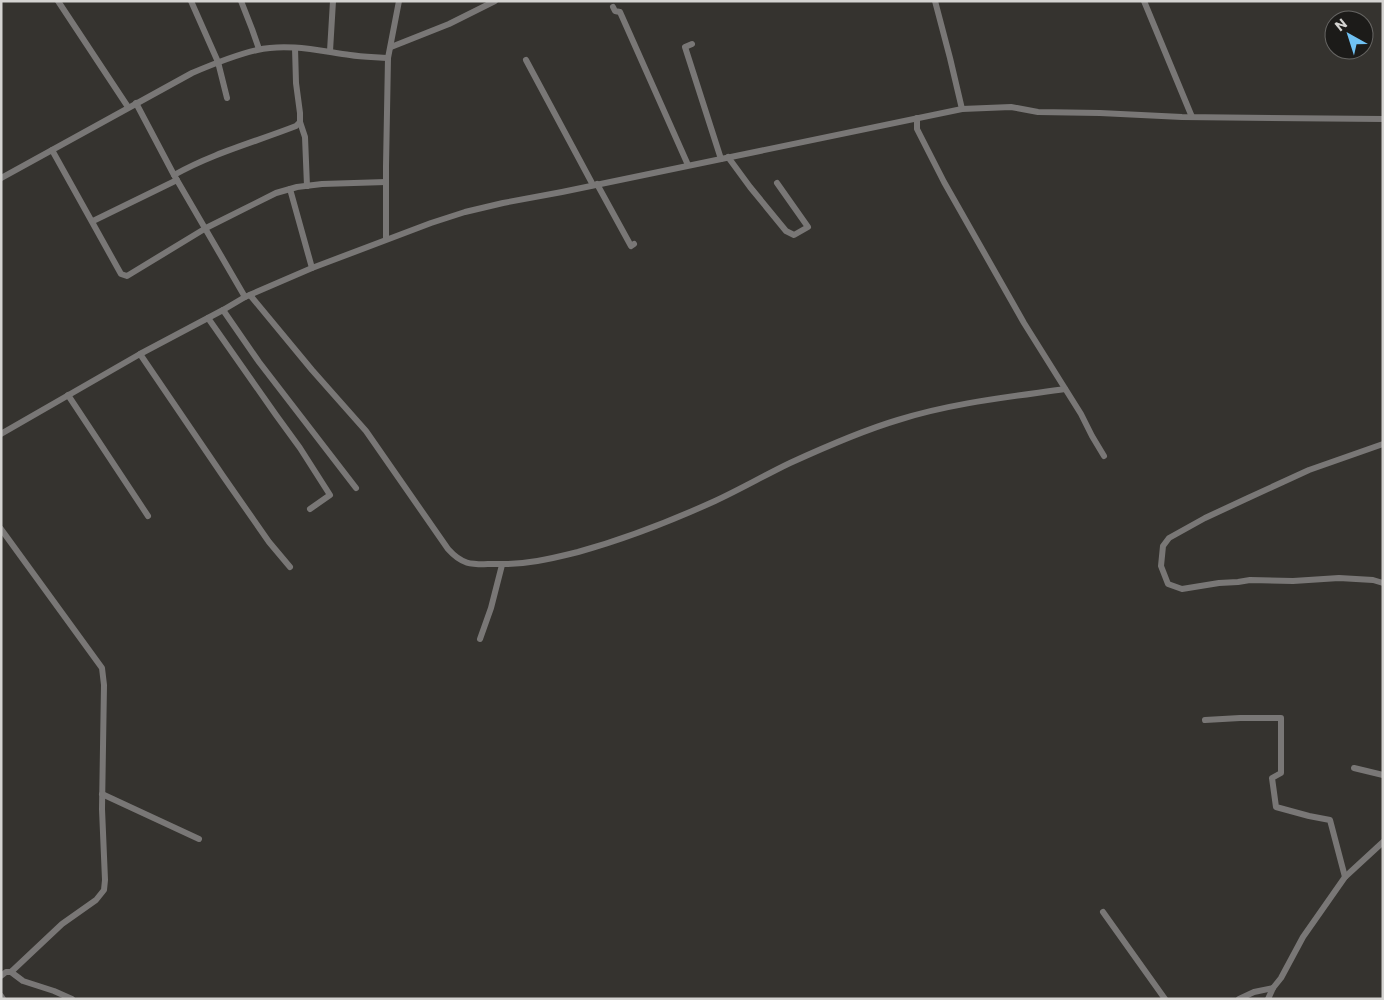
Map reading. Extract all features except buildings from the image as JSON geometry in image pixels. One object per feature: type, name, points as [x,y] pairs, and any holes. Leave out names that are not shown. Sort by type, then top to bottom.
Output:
[{"type":"street","points":[[58,1],[128,107]]},
{"type":"street","points":[[191,1],[218,62],[227,98]]},
{"type":"street","points":[[241,1],[258,50]]},
{"type":"street","points":[[330,52],[333,1]]},
{"type":"street","points":[[386,239],[388,58],[399,1]]},
{"type":"street","points":[[390,47],[449,24],[495,1]]},
{"type":"street","points":[[934,1],[962,109]]},
{"type":"street","points":[[1144,1],[1192,117]]},
{"type":"street","points":[[613,6],[615,11],[620,12],[688,165]]},
{"type":"street","points":[[692,44],[685,47],[725,158],[786,232],[794,235],[808,227],[777,183]]},
{"type":"street","points":[[1,178],[128,107],[192,73],[218,62],[258,50],[280,47],[317,49],[349,55],[388,58]]},
{"type":"street","points":[[294,48],[300,122],[305,137],[307,186]]},
{"type":"street","points":[[526,60],[631,246],[634,244]]},
{"type":"street","points":[[136,103],[176,177],[248,296],[366,431],[448,549],[457,559],[472,564],[515,565],[590,549],[637,534],[717,500],[789,464],[898,420],[949,407],[1065,389]]},
{"type":"street","points":[[1,434],[68,394],[248,296],[386,239],[465,212],[503,203],[962,109],[1012,107],[1038,112],[1192,117],[1383,119]]},
{"type":"street","points":[[917,118],[917,129],[944,182],[1104,456]]},
{"type":"street","points":[[93,221],[176,177],[194,164],[249,142],[289,129],[300,122]]},
{"type":"street","points":[[52,150],[121,274],[127,276],[206,228],[270,196],[290,189],[322,184],[386,182]]},
{"type":"street","points":[[290,189],[312,268]]},
{"type":"street","points":[[223,310],[258,362],[356,488]]},
{"type":"street","points":[[208,318],[300,448],[330,495],[310,509]]},
{"type":"street","points":[[140,354],[269,542],[290,567]]},
{"type":"street","points":[[68,394],[148,516]]},
{"type":"street","points":[[1383,444],[1309,470],[1190,526],[1169,538],[1163,546],[1161,566],[1168,584],[1182,589],[1250,580],[1293,581],[1339,578],[1373,580],[1383,583]]},
{"type":"street","points":[[1,529],[102,668],[104,685],[102,809],[105,880],[104,890],[96,900],[62,924],[11,972],[6,972],[1,976]]},
{"type":"street","points":[[480,639],[491,608],[502,565]]},
{"type":"street","points":[[1205,720],[1281,718],[1282,773],[1272,778],[1276,807],[1330,820],[1344,877]]},
{"type":"street","points":[[1354,768],[1383,775]]},
{"type":"street","points":[[102,794],[200,839]]},
{"type":"street","points":[[1268,999],[1303,937],[1344,877],[1383,842]]},
{"type":"street","points":[[1103,912],[1165,999]]},
{"type":"street","points":[[11,972],[23,981],[72,999]]},
{"type":"street","points":[[1240,999],[1254,992],[1274,988]]}]
